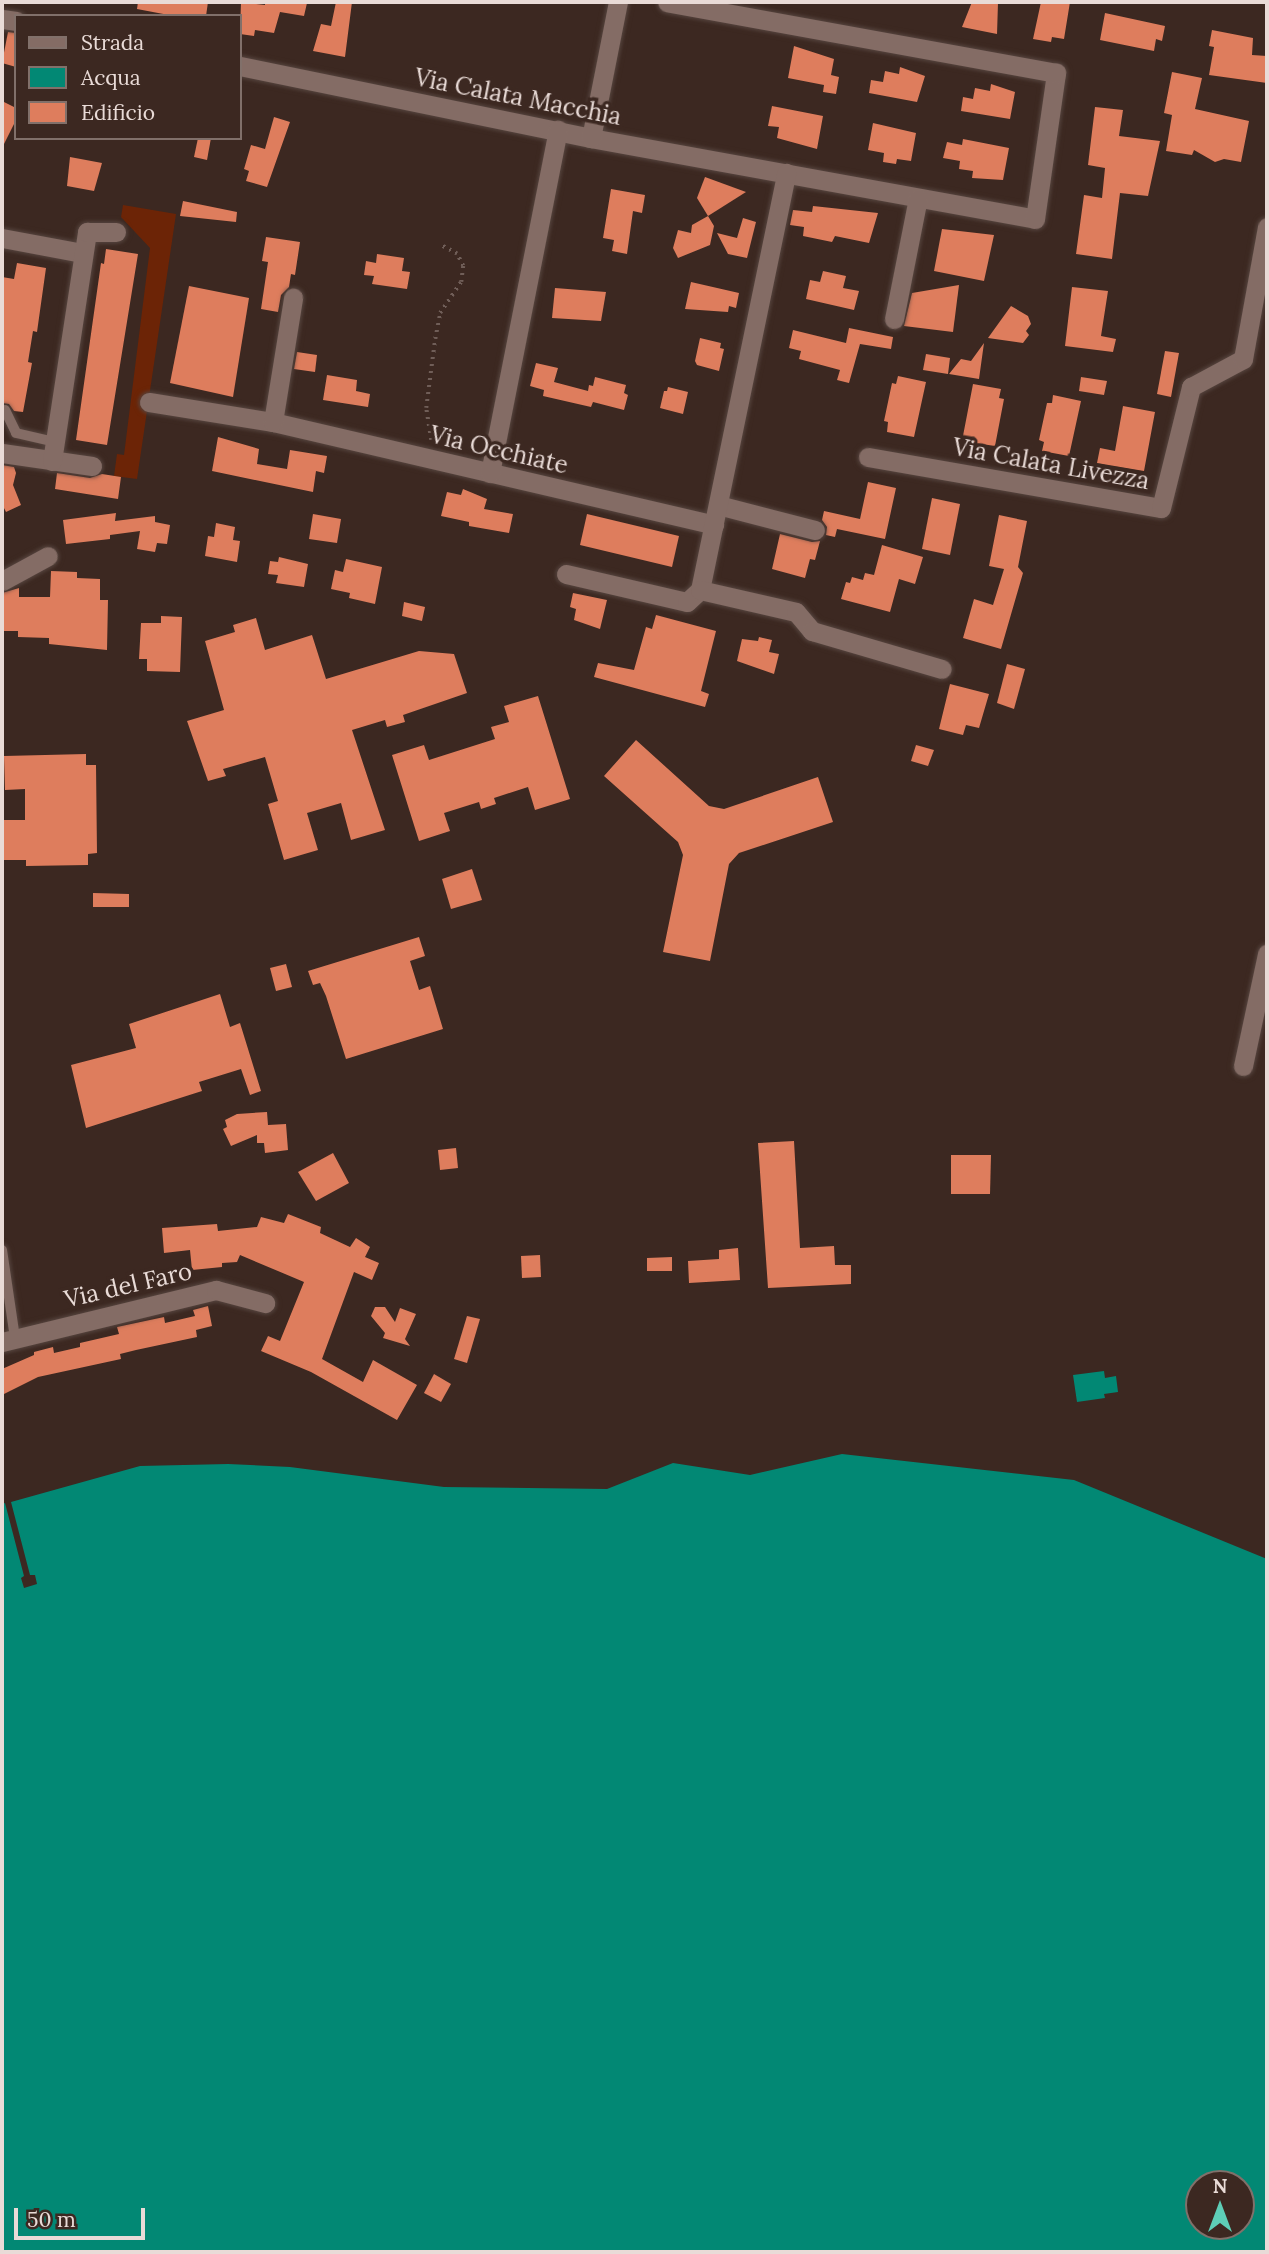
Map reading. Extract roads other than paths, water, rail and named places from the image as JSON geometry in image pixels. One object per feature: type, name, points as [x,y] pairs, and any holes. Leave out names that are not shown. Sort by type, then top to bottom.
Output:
[{"type":"street","points":[[592,138],[618,2]]},
{"type":"street","name":"Via Calata Macchia","points":[[242,66],[592,138],[1035,219],[1056,73],[667,2]]},
{"type":"street","points":[[489,473],[558,130]]},
{"type":"street","points":[[566,574],[687,602],[700,590],[786,173]]},
{"type":"street","points":[[894,319],[918,198]]},
{"type":"street","name":"Via Calata Livezza","points":[[868,457],[1161,508],[1191,387],[1243,359],[1267,227]]},
{"type":"street","points":[[53,451],[87,232],[116,232]]},
{"type":"street","points":[[2,238],[82,253]]},
{"type":"street","points":[[273,422],[293,298]]},
{"type":"street","name":"Via Occhiate","points":[[149,402],[273,422],[714,525]]},
{"type":"street","points":[[2,453],[53,451],[92,466]]},
{"type":"street","points":[[718,505],[815,530]]},
{"type":"street","points":[[2,581],[48,556]]},
{"type":"street","points":[[700,590],[796,611],[812,631],[942,669]]},
{"type":"street","points":[[1242,1066],[1267,954]]},
{"type":"street","name":"Via del Faro","points":[[8,1340],[216,1290],[265,1303]]},
{"type":"lane","points":[[5,410],[16,433],[53,451]]},
{"type":"lane","points":[[2,1250],[8,1340]]},
{"type":"water","points":[[1104,1371],[1105,1378],[1116,1376],[1118,1392],[1104,1394],[1105,1398],[1077,1402],[1073,1375]]},
{"type":"water","points":[[842,1454],[1074,1480],[1267,1559],[1267,2252],[2,2252],[2,1504],[5,1503],[24,1576],[21,1578],[24,1588],[37,1584],[35,1575],[30,1575],[11,1502],[140,1466],[228,1464],[290,1467],[444,1487],[607,1489],[673,1463],[750,1475]]}]
